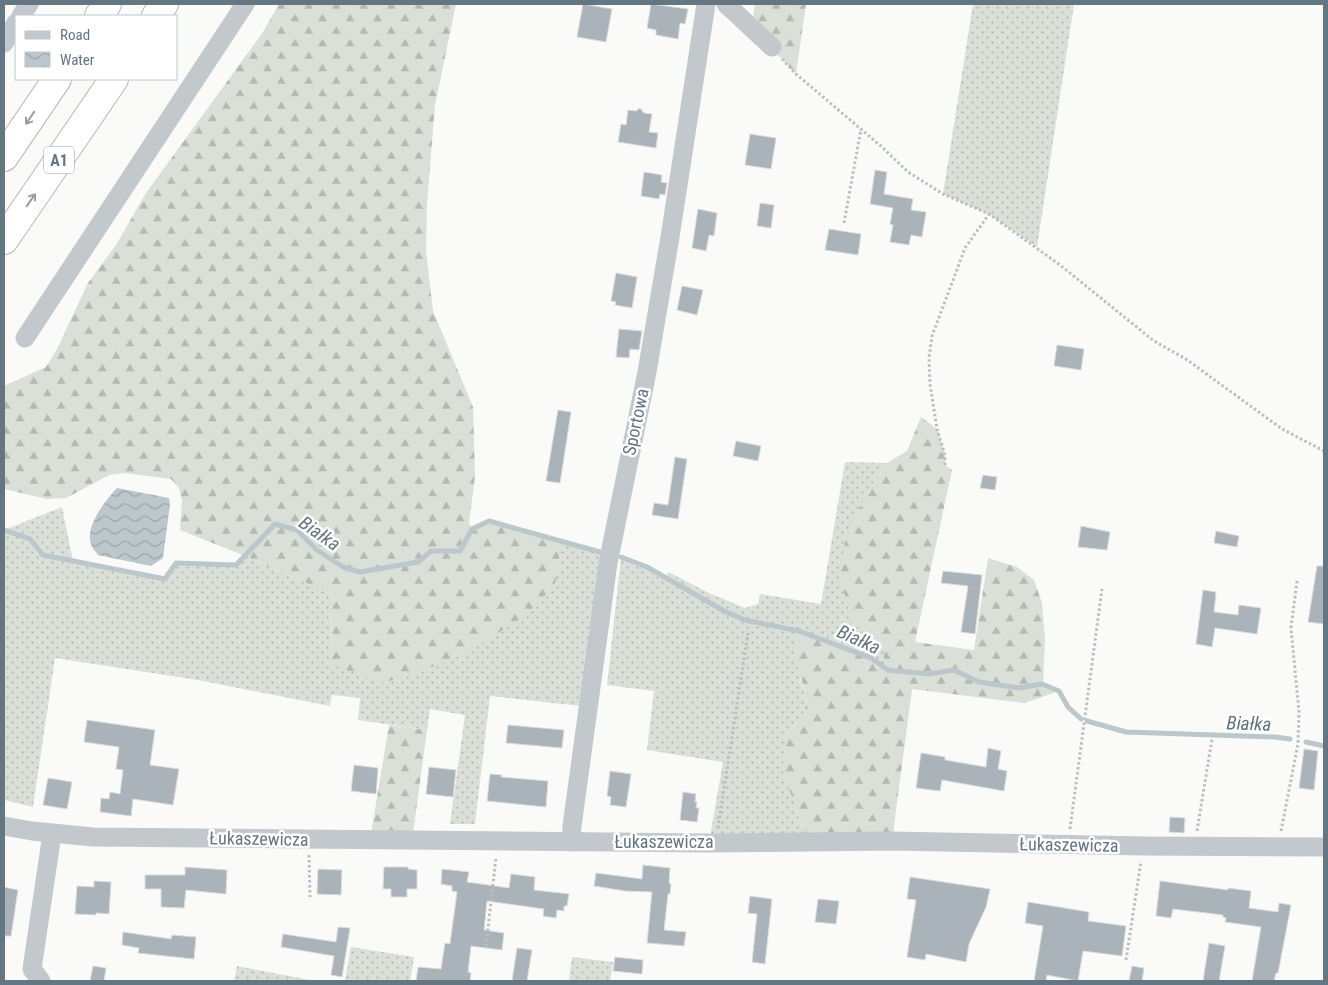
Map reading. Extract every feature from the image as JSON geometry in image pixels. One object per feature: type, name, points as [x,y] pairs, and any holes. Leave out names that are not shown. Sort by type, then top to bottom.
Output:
[{"type":"highway","points":[[100,15],[107,4]]},
{"type":"highway","points":[[155,15],[164,4]]},
{"type":"highway","points":[[4,157],[56,80]]},
{"type":"highway","name":"A1","points":[[4,240],[113,80]]},
{"type":"street","points":[[22,15],[29,4]]},
{"type":"street","points":[[25,338],[245,4]]},
{"type":"street","name":"Sportowa","points":[[571,842],[608,563],[650,353],[706,4]]},
{"type":"street","points":[[726,4],[772,47]]},
{"type":"street","points":[[4,43],[15,25]]},
{"type":"street","name":"Łukaszewicza","points":[[4,826],[52,834],[94,837],[1324,847]]},
{"type":"street","points":[[41,981],[32,970],[52,834]]},
{"type":"path","points":[[772,47],[796,74],[908,172],[943,194],[989,214],[1052,259],[1154,341],[1186,359],[1282,429],[1324,451]]},
{"type":"path","points":[[844,223],[861,129]]},
{"type":"path","points":[[945,465],[945,455],[937,429],[930,384],[929,358],[932,336],[965,248],[989,214]]},
{"type":"path","points":[[1278,847],[1298,744],[1300,712],[1292,628],[1297,581]]},
{"type":"path","points":[[1070,844],[1070,826],[1102,589]]},
{"type":"path","points":[[718,842],[718,830],[748,633]]},
{"type":"path","points":[[1194,846],[1212,739]]},
{"type":"path","points":[[309,839],[310,897]]},
{"type":"path","points":[[486,946],[498,841]]},
{"type":"path","points":[[1126,960],[1143,846]]},
{"type":"green space","points":[[279,4],[456,4],[435,105],[427,204],[426,251],[433,311],[473,407],[475,476],[469,523],[472,529],[489,521],[558,541],[560,567],[554,586],[526,615],[465,654],[412,675],[381,683],[331,664],[332,594],[180,530],[182,501],[179,488],[171,479],[125,473],[109,475],[66,498],[47,499],[4,489],[4,386],[46,367],[57,349],[88,283],[116,245],[146,193],[263,32]]},
{"type":"green space","points":[[755,4],[806,4],[796,74],[752,27]]},
{"type":"green space","points":[[973,4],[1074,4],[1037,247],[989,214],[943,194]]},
{"type":"green space","points":[[921,417],[937,429],[945,455],[945,465],[952,470],[915,642],[974,650],[988,558],[1017,567],[1034,580],[1042,603],[1045,639],[1043,684],[1059,691],[1025,703],[912,689],[892,841],[810,842],[783,774],[784,739],[804,712],[807,700],[793,650],[799,631],[871,658],[887,669],[884,661],[884,648],[852,622],[839,574],[847,532],[868,491],[887,463],[907,451]]},
{"type":"green space","points":[[845,462],[887,463],[868,491],[852,622],[884,648],[884,661],[888,670],[800,679],[807,699],[804,712],[784,739],[797,810],[810,842],[709,843],[723,762],[647,750],[654,691],[607,685],[621,557],[667,577],[668,572],[709,593],[745,608],[758,604],[760,594],[821,604]]},
{"type":"green space","points":[[62,507],[73,561],[165,579],[176,563],[236,565],[245,556],[332,594],[331,664],[560,567],[558,541],[600,552],[581,706],[490,696],[475,824],[450,824],[465,715],[430,709],[427,730],[358,720],[360,698],[332,695],[330,706],[198,680],[55,658],[33,807],[4,800],[4,530]]},
{"type":"green space","points":[[389,725],[427,730],[412,841],[370,840]]},
{"type":"green space","points":[[351,947],[414,957],[410,981],[345,981]]},
{"type":"green space","points":[[572,957],[613,962],[610,981],[569,981]]},
{"type":"green space","points":[[237,966],[315,981],[234,981]]},
{"type":"water","points":[[117,488],[169,498],[170,504],[163,558],[151,566],[98,555],[92,545],[90,537],[93,522]]},
{"type":"building","points":[[583,4],[612,9],[606,42],[577,37]]},
{"type":"building","points":[[651,4],[688,9],[685,24],[680,23],[678,39],[656,35],[656,30],[647,28]]},
{"type":"building","points":[[640,108],[644,113],[652,114],[649,132],[658,133],[656,148],[618,142],[621,124],[626,125],[628,110],[636,111]]},
{"type":"building","points":[[750,134],[776,138],[771,169],[745,165]]},
{"type":"building","points":[[875,170],[887,172],[884,194],[913,199],[911,210],[926,212],[922,237],[911,235],[909,245],[890,242],[893,225],[890,224],[893,208],[870,204]]},
{"type":"building","points":[[644,172],[662,175],[661,182],[667,183],[665,195],[660,194],[659,199],[641,196]]},
{"type":"building","points":[[760,203],[774,205],[771,228],[757,226]]},
{"type":"building","points":[[698,209],[717,213],[714,236],[709,235],[706,251],[692,248]]},
{"type":"building","points":[[829,229],[861,234],[858,255],[825,250]]},
{"type":"building","points":[[616,273],[637,277],[632,308],[615,305],[616,302],[611,301]]},
{"type":"building","points":[[682,286],[703,290],[697,315],[677,310]]},
{"type":"building","points":[[619,329],[642,331],[639,350],[630,349],[629,358],[616,357]]},
{"type":"building","points":[[1057,345],[1084,349],[1081,370],[1054,366]]},
{"type":"building","points":[[558,410],[571,412],[560,483],[546,481]]},
{"type":"building","points":[[736,441],[761,446],[758,461],[733,456]]},
{"type":"building","points":[[675,457],[687,459],[678,519],[652,515],[654,503],[668,505]]},
{"type":"building","points":[[983,475],[997,477],[995,490],[980,488]]},
{"type":"building","points":[[1081,526],[1110,532],[1107,550],[1078,547]]},
{"type":"building","points":[[1216,531],[1239,536],[1237,547],[1214,543]]},
{"type":"building","points":[[1317,566],[1324,566],[1324,624],[1308,622]]},
{"type":"building","points":[[943,571],[982,575],[975,634],[961,632],[968,586],[941,583]]},
{"type":"building","points":[[1203,590],[1216,592],[1214,612],[1238,615],[1239,605],[1261,608],[1257,634],[1215,628],[1212,647],[1196,644]]},
{"type":"building","points":[[87,720],[155,730],[150,765],[179,769],[173,805],[133,799],[131,816],[100,812],[101,798],[109,799],[110,792],[120,794],[123,770],[116,769],[119,747],[84,742]]},
{"type":"building","points":[[508,725],[564,730],[562,748],[506,743]]},
{"type":"building","points":[[988,748],[1001,751],[998,769],[1007,771],[1004,791],[942,780],[940,791],[916,788],[921,753],[945,757],[945,760],[986,767]]},
{"type":"building","points":[[1304,749],[1318,751],[1314,790],[1299,788]]},
{"type":"building","points":[[354,765],[378,768],[376,794],[351,791]]},
{"type":"building","points":[[429,767],[456,770],[453,797],[426,794]]},
{"type":"building","points":[[610,771],[631,774],[626,807],[610,805],[611,797],[607,796]]},
{"type":"building","points":[[490,774],[502,775],[501,777],[548,781],[546,807],[487,801]]},
{"type":"building","points":[[48,778],[72,782],[67,809],[43,805]]},
{"type":"building","points":[[683,792],[696,794],[696,808],[699,808],[697,822],[680,820]]},
{"type":"building","points":[[1170,817],[1185,818],[1184,833],[1169,832]]},
{"type":"building","points":[[643,865],[670,868],[669,883],[671,884],[664,930],[686,932],[684,946],[647,943],[652,892],[625,891],[594,886],[596,873],[642,879]]},
{"type":"building","points":[[185,867],[227,870],[226,894],[186,890],[184,908],[161,907],[161,889],[145,889],[145,875],[185,875]]},
{"type":"building","points":[[384,867],[408,867],[408,869],[417,870],[417,889],[407,889],[407,897],[391,897],[391,889],[383,889]]},
{"type":"building","points":[[318,869],[342,870],[341,895],[317,894]]},
{"type":"building","points":[[442,869],[469,872],[467,882],[509,888],[511,874],[535,877],[534,890],[569,894],[567,906],[564,906],[564,911],[557,910],[556,918],[543,916],[544,909],[487,901],[484,930],[504,933],[502,950],[471,946],[468,972],[471,973],[470,981],[416,981],[418,967],[441,969],[445,943],[450,944],[457,892],[452,891],[452,886],[441,884]]},
{"type":"building","points":[[910,877],[990,889],[986,907],[969,944],[966,962],[926,954],[925,960],[907,957],[916,900],[907,899]]},
{"type":"building","points":[[94,881],[111,882],[109,914],[75,914],[77,886],[94,887]]},
{"type":"building","points":[[1160,881],[1228,890],[1228,888],[1251,891],[1249,908],[1278,912],[1279,903],[1291,905],[1278,973],[1276,973],[1274,981],[1252,981],[1261,927],[1225,922],[1226,918],[1223,915],[1173,909],[1171,918],[1156,916]]},
{"type":"building","points":[[4,887],[18,890],[11,936],[4,936]]},
{"type":"building","points":[[750,896],[772,899],[765,964],[752,962],[757,914],[748,913]]},
{"type":"building","points":[[818,899],[839,901],[836,924],[815,922]]},
{"type":"building","points":[[1028,902],[1089,912],[1088,921],[1126,926],[1122,956],[1083,951],[1078,981],[1047,975],[1046,981],[1034,981],[1043,926],[1025,923]]},
{"type":"building","points":[[338,927],[350,928],[342,977],[331,975],[334,956],[281,947],[283,934],[336,942]]},
{"type":"building","points":[[123,932],[171,939],[172,935],[196,937],[194,959],[138,953],[139,948],[122,945]]},
{"type":"building","points":[[1209,943],[1225,946],[1219,981],[1203,981]]},
{"type":"building","points":[[517,948],[532,950],[527,981],[512,981]]},
{"type":"building","points":[[615,957],[643,960],[642,974],[613,971]]},
{"type":"building","points":[[93,966],[106,968],[104,981],[90,981]]},
{"type":"building","points":[[1132,966],[1144,968],[1142,981],[1129,981]]},
{"type":"waterway","name":"Białka","points":[[4,530],[30,539],[43,555],[165,579],[176,563],[236,565],[275,524],[297,530],[317,550],[343,567],[360,572],[418,562],[431,551],[460,551],[472,529],[489,521],[600,552]]},
{"type":"waterway","name":"Białka","points":[[621,557],[647,567],[726,612],[745,620],[799,631],[871,658],[888,670],[929,674],[954,670],[979,682],[1019,688],[1042,684],[1059,691],[1068,707],[1081,719]]},
{"type":"waterway","name":"Białka","points":[[1087,721],[1126,732],[1290,739]]},
{"type":"waterway","name":"Białka","points":[[1306,742],[1324,746]]}]
